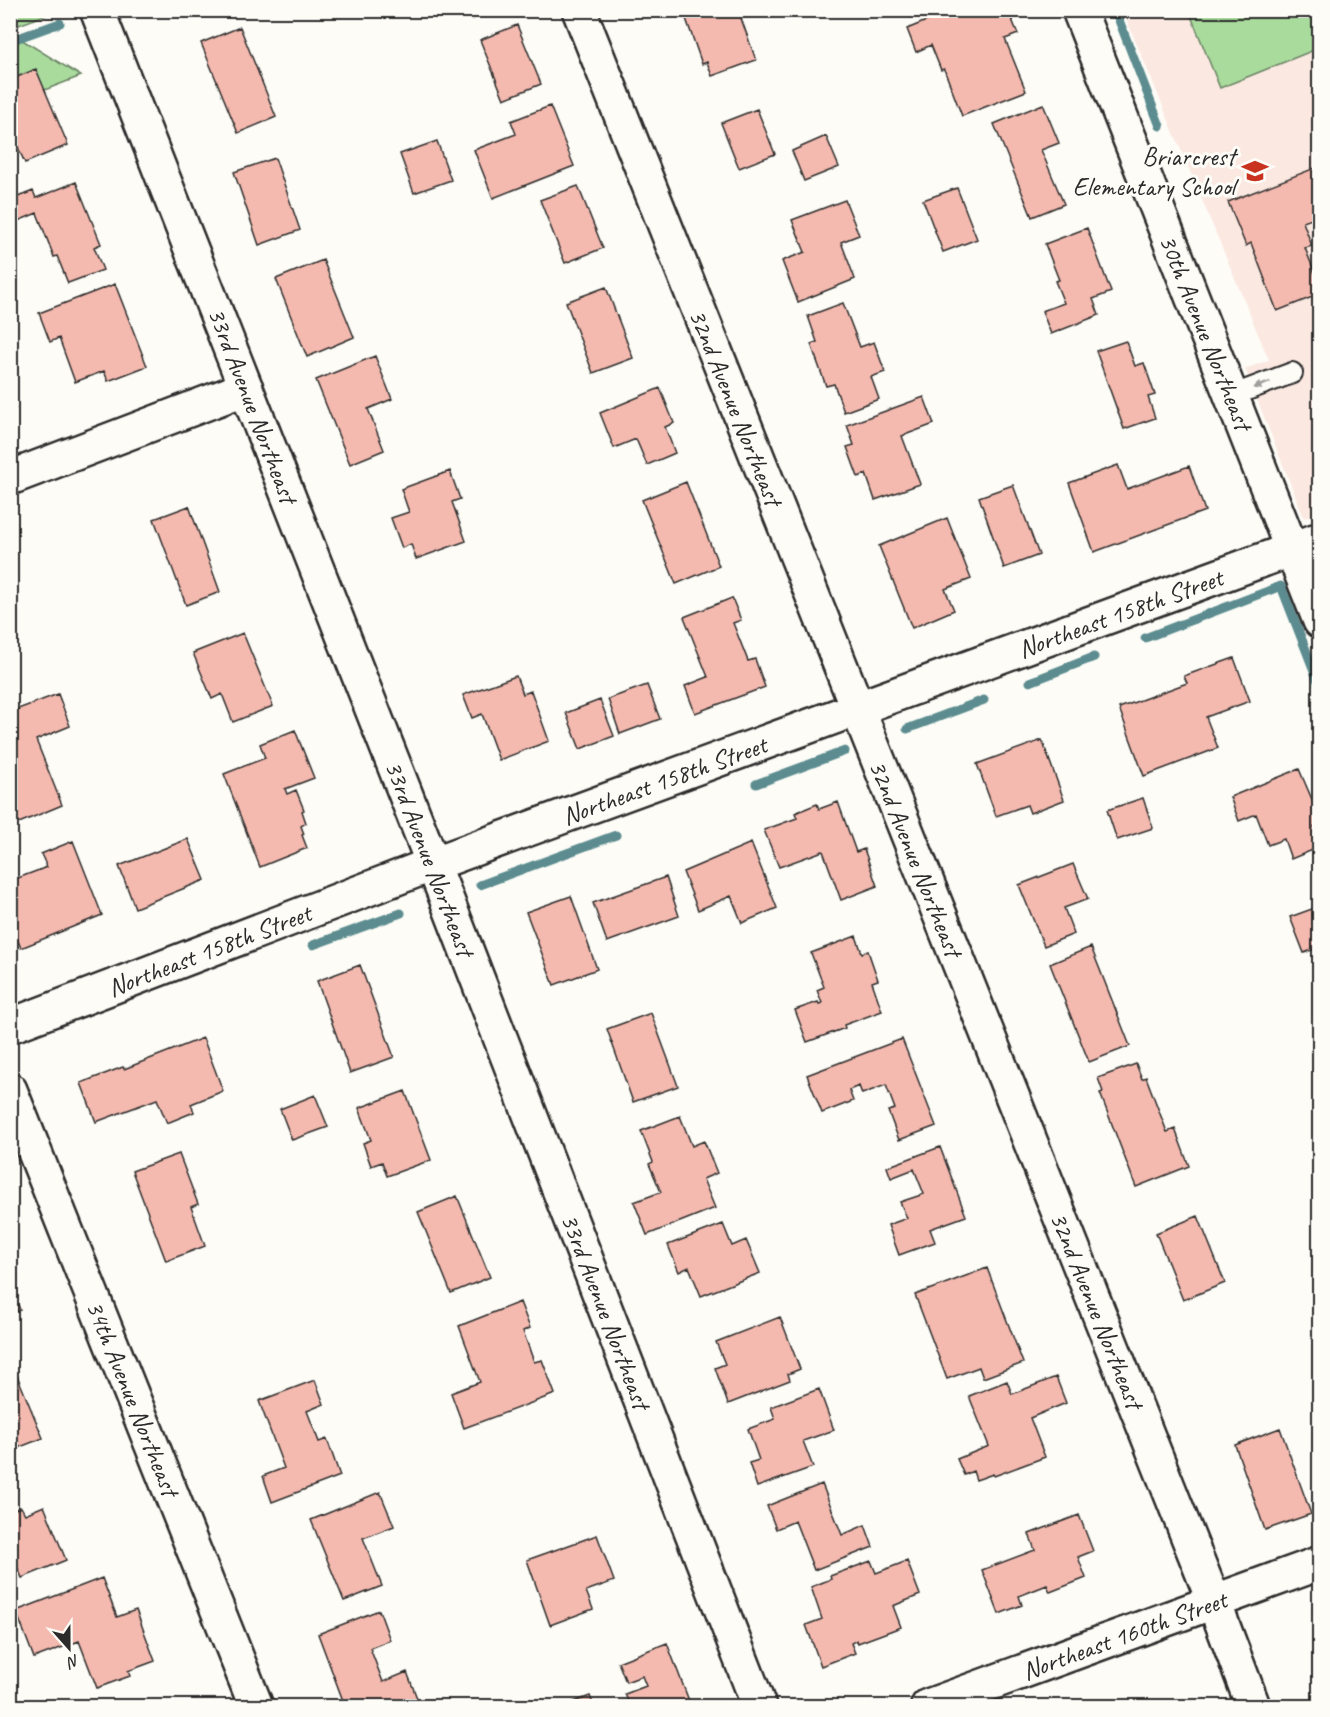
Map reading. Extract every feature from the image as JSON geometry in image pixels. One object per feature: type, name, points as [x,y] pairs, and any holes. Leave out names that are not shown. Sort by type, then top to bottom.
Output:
[{"type":"street","name":"33rd Avenue Northeast","points":[[97,10],[433,864],[759,1707]]},
{"type":"street","name":"32nd Avenue Northeast","points":[[579,10],[1214,1602],[1253,1707]]},
{"type":"street","name":"30th Avenue Northeast","points":[[1079,10],[1231,396],[1306,545],[1320,621]]},
{"type":"street","points":[[10,478],[246,388]]},
{"type":"street","name":"Northeast 158th Street","points":[[10,1026],[433,864],[1306,545]]},
{"type":"street","name":"34th Avenue Northeast","points":[[10,1090],[256,1707]]},
{"type":"street","name":"Northeast 160th Street","points":[[928,1707],[1320,1563]]},
{"type":"lane","points":[[1231,396],[1292,373]]},
{"type":"shaded area","name":"Briarcrest Elementary School","points":[[1123,11],[1319,11],[1320,512],[1304,518],[1245,369],[1269,360]]},
{"type":"green space","points":[[11,10],[56,10],[56,11],[11,28]]},
{"type":"green space","points":[[1189,11],[1319,11],[1319,48],[1220,88]]},
{"type":"green space","points":[[11,33],[81,76],[11,103]]},
{"type":"building","points":[[470,10],[495,10],[473,19]]},
{"type":"building","points":[[683,10],[738,10],[756,60],[712,76],[707,62],[702,64]]},
{"type":"building","points":[[953,10],[1008,10],[1018,34],[1005,39],[1026,91],[962,116],[944,69],[941,70],[931,45],[916,52],[907,29]]},
{"type":"building","points":[[517,25],[541,84],[504,99],[480,40]]},
{"type":"building","points":[[240,27],[276,117],[238,133],[201,43]]},
{"type":"building","points":[[36,69],[68,145],[25,163],[10,130],[10,80]]},
{"type":"building","points":[[1043,104],[1059,143],[1041,150],[1064,204],[1032,217],[994,124]]},
{"type":"building","points":[[550,106],[574,166],[493,198],[474,150],[516,134],[511,121]]},
{"type":"building","points":[[757,109],[775,154],[739,168],[721,123]]},
{"type":"building","points":[[826,136],[839,167],[804,181],[792,151]]},
{"type":"building","points":[[437,141],[451,180],[414,193],[400,154]]},
{"type":"building","points":[[275,158],[300,230],[259,245],[234,172]]},
{"type":"building","points":[[1320,166],[1320,216],[1303,222],[1312,246],[1305,248],[1320,286],[1320,294],[1277,311],[1251,243],[1246,246],[1228,202]]},
{"type":"building","points":[[76,182],[101,244],[94,247],[103,270],[68,283],[57,256],[54,257],[37,213],[18,221],[10,200],[33,191],[36,198]]},
{"type":"building","points":[[578,186],[603,248],[565,263],[540,200]]},
{"type":"building","points":[[957,188],[977,239],[943,252],[923,200]]},
{"type":"building","points":[[845,200],[859,235],[841,242],[855,279],[798,302],[782,261],[805,252],[792,220]]},
{"type":"building","points":[[1087,228],[1111,292],[1093,299],[1099,315],[1051,334],[1042,311],[1064,303],[1055,281],[1059,280],[1045,244]]},
{"type":"building","points":[[323,260],[354,337],[307,357],[276,279]]},
{"type":"building","points":[[115,284],[147,366],[108,381],[104,371],[75,382],[59,338],[50,342],[39,313]]},
{"type":"building","points":[[606,287],[633,358],[593,373],[566,302]]},
{"type":"building","points":[[843,303],[860,347],[874,342],[885,372],[871,377],[879,399],[844,412],[834,384],[826,386],[811,344],[817,342],[808,316]]},
{"type":"building","points":[[1126,341],[1135,366],[1144,363],[1155,395],[1148,397],[1155,418],[1124,429],[1096,351]]},
{"type":"building","points":[[375,356],[392,399],[368,409],[384,450],[350,464],[316,380]]},
{"type":"building","points":[[660,388],[674,423],[665,427],[675,453],[647,465],[636,439],[614,448],[600,413]]},
{"type":"building","points":[[10,396],[15,409],[10,411]]},
{"type":"building","points":[[924,397],[934,424],[902,436],[920,484],[875,500],[866,474],[858,477],[847,447],[854,445],[847,425]]},
{"type":"building","points":[[1118,465],[1127,489],[1189,466],[1205,511],[1094,552],[1069,483]]},
{"type":"building","points":[[450,471],[460,499],[452,502],[466,541],[416,559],[411,544],[402,548],[391,518],[409,512],[401,489]]},
{"type":"building","points":[[686,482],[719,566],[676,584],[642,500]]},
{"type":"building","points":[[1013,485],[1039,555],[1004,568],[979,497]]},
{"type":"building","points":[[189,506],[220,592],[186,605],[154,519]]},
{"type":"building","points":[[947,518],[971,579],[945,589],[954,610],[912,628],[879,546]]},
{"type":"building","points":[[732,598],[741,620],[733,623],[748,661],[755,659],[765,687],[695,713],[685,686],[708,677],[684,617]]},
{"type":"building","points":[[243,633],[273,706],[233,722],[222,694],[212,699],[193,653]]},
{"type":"building","points":[[1234,658],[1250,701],[1206,717],[1218,748],[1144,776],[1119,708],[1187,683],[1184,676]]},
{"type":"building","points":[[516,676],[523,694],[531,691],[549,741],[499,760],[482,714],[472,718],[463,695]]},
{"type":"building","points":[[647,685],[660,719],[620,734],[608,699]]},
{"type":"building","points":[[58,694],[70,726],[36,740],[62,805],[19,823],[10,802],[10,712]]},
{"type":"building","points":[[600,700],[614,736],[580,749],[566,713]]},
{"type":"building","points":[[295,730],[314,778],[285,789],[287,794],[296,790],[304,810],[302,811],[306,823],[301,826],[307,848],[260,867],[224,774],[265,758],[260,744]]},
{"type":"building","points":[[1042,740],[1064,800],[1030,813],[1027,805],[996,816],[977,764]]},
{"type":"building","points":[[1299,769],[1320,818],[1320,825],[1314,827],[1320,847],[1291,859],[1284,839],[1268,845],[1256,814],[1239,821],[1230,797]]},
{"type":"building","points":[[1143,798],[1153,828],[1117,840],[1107,810]]},
{"type":"building","points":[[838,802],[856,852],[864,849],[877,886],[841,900],[823,851],[779,867],[764,830],[797,818],[795,813],[817,804],[819,809]]},
{"type":"building","points":[[188,839],[205,880],[135,908],[119,866]]},
{"type":"building","points":[[73,841],[102,915],[21,948],[10,922],[10,881],[47,867],[41,854]]},
{"type":"building","points":[[751,843],[777,908],[742,923],[731,896],[698,910],[683,872]]},
{"type":"building","points":[[1073,864],[1088,899],[1064,908],[1074,934],[1044,946],[1019,885]]},
{"type":"building","points":[[666,877],[679,916],[607,942],[593,903]]},
{"type":"building","points":[[571,896],[597,969],[554,985],[526,912]]},
{"type":"building","points":[[1320,906],[1320,947],[1304,953],[1290,917]]},
{"type":"building","points":[[856,936],[862,953],[868,951],[878,980],[872,982],[882,1011],[807,1042],[795,1010],[818,1002],[822,1003],[817,990],[824,987],[811,953]]},
{"type":"building","points":[[1091,947],[1130,1046],[1089,1062],[1050,964]]},
{"type":"building","points":[[360,965],[394,1057],[350,1073],[317,981]]},
{"type":"building","points":[[651,1013],[678,1086],[633,1102],[607,1029]]},
{"type":"building","points":[[203,1038],[223,1091],[191,1104],[194,1112],[167,1123],[157,1099],[96,1122],[81,1083]]},
{"type":"building","points":[[902,1039],[936,1126],[899,1140],[888,1111],[895,1109],[886,1085],[862,1094],[859,1086],[849,1090],[853,1101],[822,1113],[807,1075]]},
{"type":"building","points":[[1136,1064],[1142,1079],[1146,1077],[1167,1132],[1175,1129],[1189,1166],[1136,1187],[1100,1093],[1103,1092],[1098,1078]]},
{"type":"building","points":[[405,1091],[431,1160],[387,1176],[382,1162],[371,1166],[363,1143],[371,1140],[359,1108]]},
{"type":"building","points":[[315,1095],[328,1127],[292,1140],[280,1109]]},
{"type":"building","points":[[680,1116],[692,1146],[704,1141],[717,1173],[703,1179],[715,1208],[647,1235],[634,1202],[661,1192],[649,1164],[653,1162],[641,1131]]},
{"type":"building","points":[[940,1147],[966,1216],[930,1229],[935,1242],[899,1255],[888,1225],[907,1218],[900,1202],[924,1194],[914,1169],[891,1178],[887,1167]]},
{"type":"building","points":[[179,1154],[198,1204],[191,1207],[205,1246],[166,1261],[132,1171]]},
{"type":"building","points":[[457,1196],[490,1277],[451,1293],[418,1212]]},
{"type":"building","points":[[1198,1216],[1225,1283],[1183,1300],[1156,1233]]},
{"type":"building","points":[[723,1224],[732,1246],[746,1240],[760,1273],[701,1296],[689,1267],[679,1272],[668,1245]]},
{"type":"building","points":[[987,1268],[1023,1363],[983,1378],[979,1367],[947,1379],[915,1295]]},
{"type":"building","points":[[10,1283],[20,1310],[10,1314]]},
{"type":"building","points":[[520,1302],[530,1328],[523,1331],[534,1362],[542,1360],[555,1394],[464,1428],[451,1393],[480,1382],[459,1326]]},
{"type":"building","points":[[780,1317],[800,1369],[788,1374],[790,1380],[728,1404],[715,1368],[725,1364],[716,1342]]},
{"type":"building","points":[[16,1373],[43,1438],[10,1451],[10,1375]]},
{"type":"building","points":[[1056,1377],[1066,1403],[1030,1418],[1045,1457],[994,1476],[993,1474],[976,1480],[973,1471],[964,1475],[957,1459],[989,1446],[969,1396],[1007,1381],[1012,1394]]},
{"type":"building","points":[[315,1380],[324,1404],[307,1411],[319,1442],[327,1439],[340,1476],[272,1502],[263,1476],[284,1468],[259,1401]]},
{"type":"building","points":[[819,1389],[834,1430],[803,1441],[813,1467],[757,1487],[749,1463],[759,1460],[748,1429],[775,1419],[771,1407]]},
{"type":"building","points":[[1280,1428],[1311,1514],[1265,1530],[1235,1445]]},
{"type":"building","points":[[822,1484],[842,1535],[865,1525],[873,1547],[814,1570],[795,1521],[776,1529],[767,1506]]},
{"type":"building","points":[[380,1492],[394,1526],[363,1538],[382,1586],[344,1601],[311,1520]]},
{"type":"building","points":[[44,1506],[66,1560],[22,1578],[10,1549],[10,1511],[21,1507],[25,1514]]},
{"type":"building","points":[[1079,1515],[1093,1551],[1078,1557],[1086,1578],[1050,1592],[1047,1585],[1019,1596],[1022,1605],[999,1614],[982,1570],[1035,1550],[1029,1534]]},
{"type":"building","points":[[597,1535],[614,1581],[586,1591],[593,1609],[550,1625],[527,1560]]},
{"type":"building","points":[[871,1561],[876,1573],[907,1561],[920,1595],[893,1606],[901,1627],[858,1643],[857,1640],[851,1643],[855,1653],[821,1666],[806,1625],[822,1619],[811,1587],[831,1579],[830,1576]]},
{"type":"building","points":[[102,1578],[117,1617],[136,1610],[155,1661],[128,1671],[130,1676],[97,1688],[79,1641],[34,1658],[16,1611]]},
{"type":"building","points":[[379,1610],[390,1640],[370,1648],[383,1682],[407,1672],[420,1706],[345,1706],[318,1634]]},
{"type":"building","points":[[1320,1631],[1320,1648],[1314,1633]]},
{"type":"building","points":[[667,1643],[691,1706],[630,1706],[625,1694],[646,1686],[642,1676],[626,1682],[618,1662]]},
{"type":"building","points":[[590,1696],[594,1706],[563,1706]]},
{"type":"waterway","points":[[1115,10],[1160,126]]},
{"type":"waterway","points":[[10,41],[60,23]]},
{"type":"waterway","points":[[1145,638],[1281,586],[1320,686]]},
{"type":"waterway","points":[[1030,682],[1094,657]]},
{"type":"waterway","points":[[907,729],[984,700]]},
{"type":"waterway","points":[[756,784],[845,751]]},
{"type":"waterway","points":[[480,885],[616,835]]},
{"type":"waterway","points":[[313,945],[401,913]]},
{"type":"place","name":"Briarcrest Elementary School","points":[[1255,171]]}]
